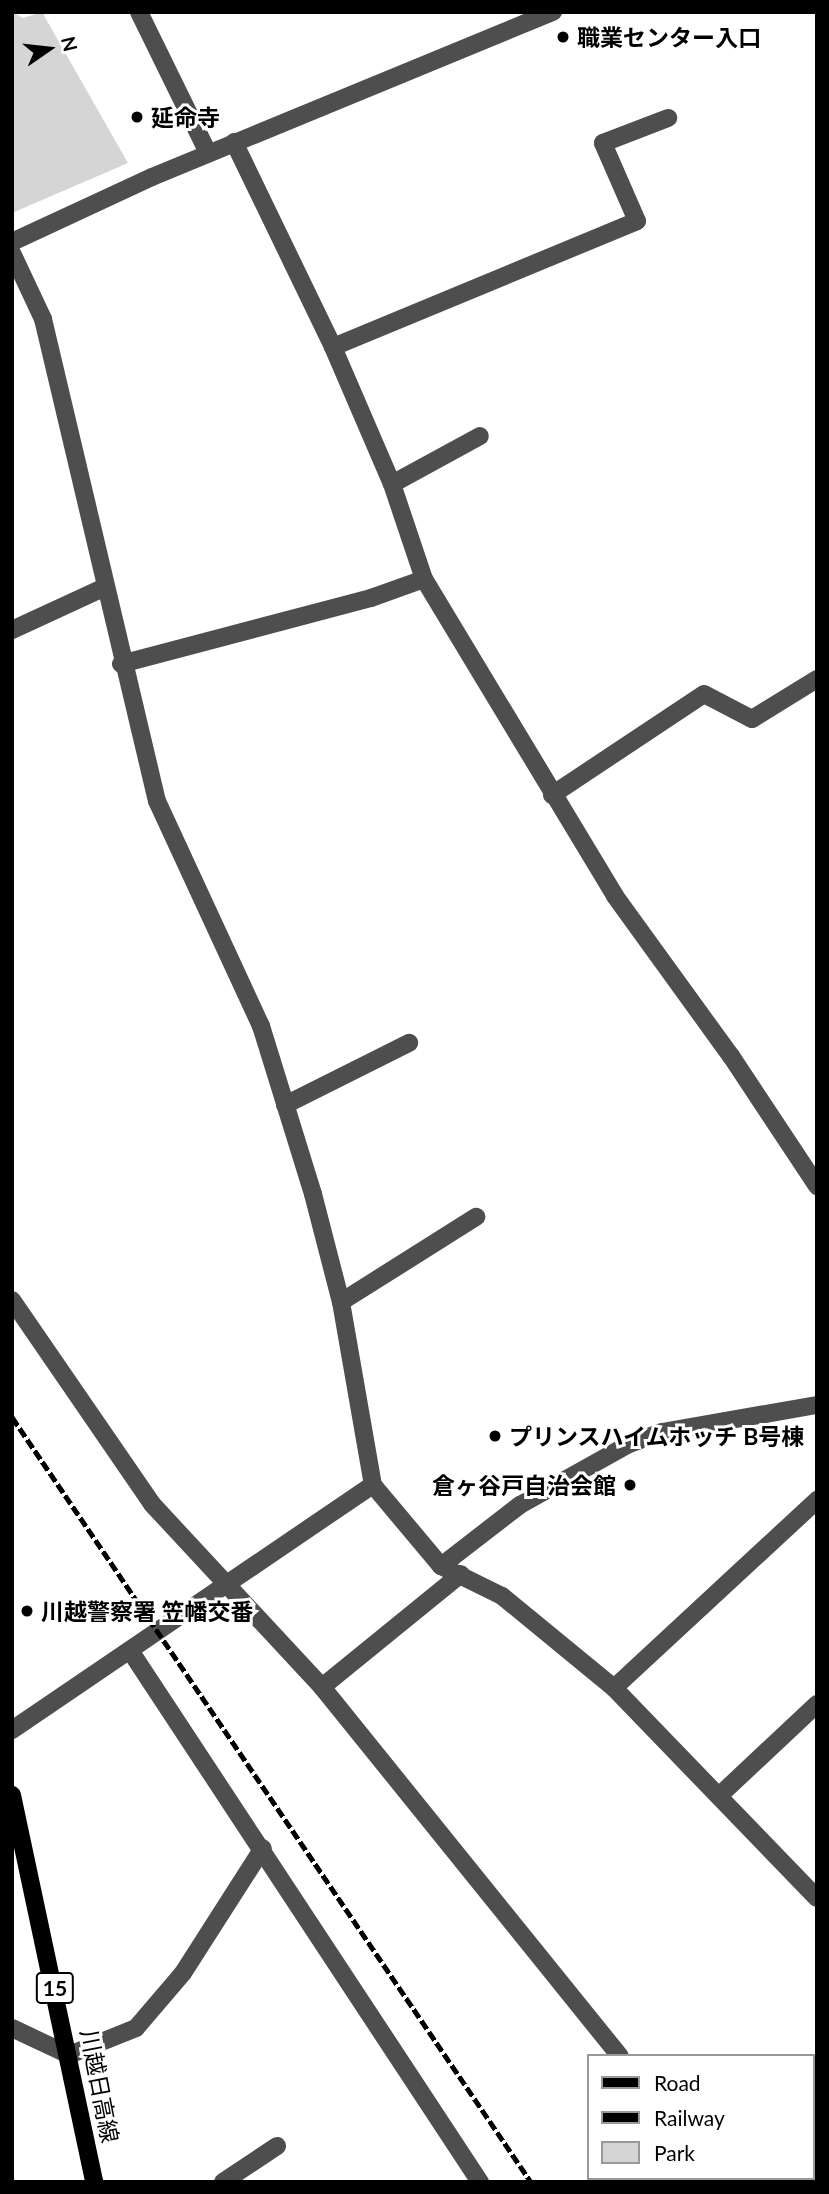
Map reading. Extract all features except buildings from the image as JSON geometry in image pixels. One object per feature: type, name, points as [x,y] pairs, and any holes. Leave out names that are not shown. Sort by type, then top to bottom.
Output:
[{"type":"main road","name":"川越日高線","points":[[12,1795],[94,2182]]},
{"type":"street","points":[[139,12],[208,153]]},
{"type":"street","points":[[12,242],[208,153],[553,12]]},
{"type":"street","points":[[333,347],[636,221],[603,143],[668,118]]},
{"type":"street","points":[[234,142],[333,347],[392,484],[424,579],[615,896],[817,1186]]},
{"type":"street","points":[[12,253],[43,319],[121,664],[157,801],[261,1026],[285,1105],[341,1302],[373,1485],[441,1566],[502,1596],[614,1688],[817,1898]]},
{"type":"street","points":[[392,484],[480,436]]},
{"type":"street","points":[[121,664],[370,598],[424,579]]},
{"type":"street","points":[[12,630],[105,587]]},
{"type":"street","points":[[552,795],[704,694],[752,719],[817,679]]},
{"type":"street","points":[[285,1105],[409,1042]]},
{"type":"street","points":[[341,1302],[476,1217]]},
{"type":"street","points":[[12,1300],[152,1504],[230,1583],[321,1687],[618,2054]]},
{"type":"street","points":[[441,1566],[520,1505],[629,1444],[662,1432],[816,1403]]},
{"type":"street","points":[[12,1730],[131,1652],[373,1485]]},
{"type":"street","points":[[614,1688],[817,1500]]},
{"type":"street","points":[[321,1687],[461,1574]]},
{"type":"street","points":[[131,1652],[263,1848],[480,2182]]},
{"type":"street","points":[[720,1796],[817,1704]]},
{"type":"street","points":[[12,2028],[69,2055],[136,2028],[183,1973],[263,1848]]},
{"type":"street","points":[[223,2182],[278,2146]]},
{"type":"green space","points":[[12,12],[23,18],[42,12],[128,163],[12,213]]},
{"type":"railway","points":[[12,1417],[531,2182]]},
{"type":"place","name":"職業センター入口","points":[[563,37]]},
{"type":"place","name":"延命寺","points":[[137,117]]},
{"type":"place","name":"プリンスハイムホッチ B号棟","points":[[495,1436]]},
{"type":"place","name":"倉ヶ谷戸自治会館","points":[[630,1485]]},
{"type":"place","name":"川越警察署 笠幡交番","points":[[27,1611]]}]
